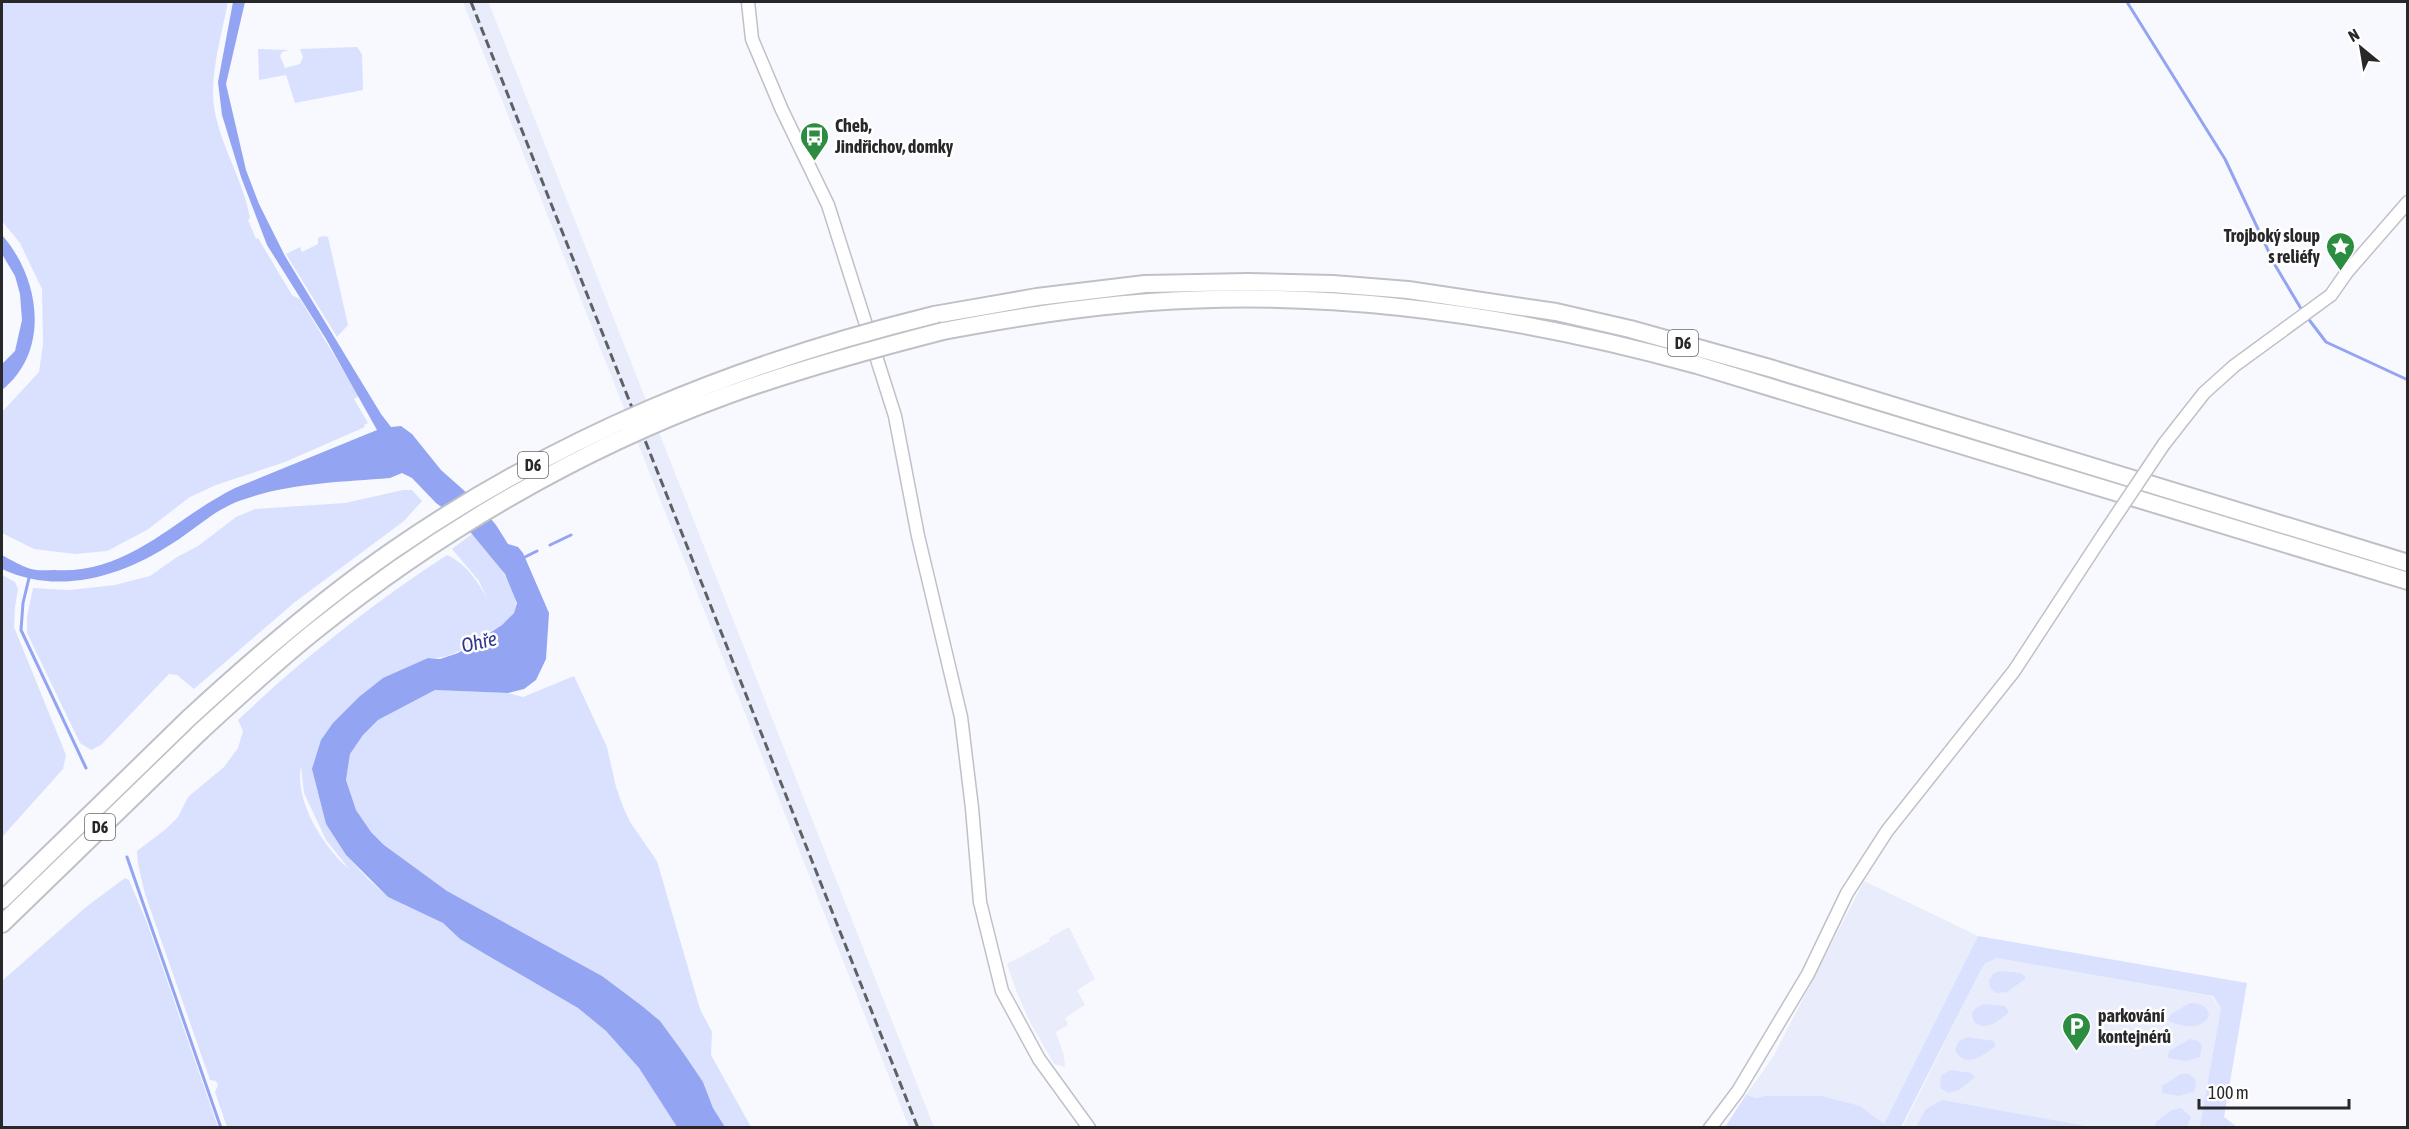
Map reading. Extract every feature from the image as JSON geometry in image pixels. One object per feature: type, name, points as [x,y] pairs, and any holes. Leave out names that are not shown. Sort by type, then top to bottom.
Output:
[{"type":"highway","name":"D6","points":[[2,900],[189,718],[264,650],[348,582],[437,521],[538,462],[620,421],[718,380],[826,343],[934,315],[1037,297],[1124,287],[1248,282],[1333,284],[1408,290],[1557,312],[1630,329],[1773,369],[2408,563]]},
{"type":"highway","name":"D6","points":[[2,924],[200,732],[276,663],[359,597],[448,535],[551,475],[626,438],[723,397],[831,360],[943,331],[1097,307],[1150,302],[1248,298],[1406,306],[1480,316],[1626,345],[2408,581]]},
{"type":"street","points":[[748,2],[752,39],[782,110],[828,205],[895,416],[918,536],[961,717],[980,902],[1002,991],[1039,1059],[1089,1128]]},
{"type":"street","points":[[1710,1128],[1738,1091],[1808,974],[1847,892],[1887,831],[2014,671],[2164,444],[2211,386],[2234,366],[2331,295],[2347,272],[2408,202]]},
{"type":"shaded area","points":[[2,2],[228,2],[217,57],[213,100],[218,126],[247,205],[250,218],[248,220],[256,239],[258,238],[292,295],[300,299],[359,396],[354,399],[368,423],[364,425],[365,427],[285,462],[216,485],[190,497],[147,530],[107,551],[75,554],[34,549],[2,533],[2,412],[39,372],[43,344],[42,289],[20,243],[2,221]]},
{"type":"shaded area","points":[[463,2],[488,2],[492,11],[934,1127],[909,1127]]},
{"type":"shaded area","points":[[357,47],[362,54],[363,90],[295,103],[286,75],[259,80],[258,49],[289,50],[282,52],[280,56],[285,68],[300,64],[303,57],[300,49]]},
{"type":"shaded area","points":[[328,237],[348,325],[337,337],[286,254],[300,247],[302,252],[318,244],[318,238]]},
{"type":"shaded area","points":[[412,490],[422,501],[404,521],[295,602],[194,689],[177,675],[169,674],[101,745],[91,750],[80,743],[27,633],[27,617],[33,588],[69,590],[115,585],[150,576],[177,557],[198,546],[236,517],[255,509],[345,503]]},
{"type":"shaded area","points":[[472,534],[494,559],[509,582],[516,603],[514,612],[504,623],[463,649],[443,657],[428,658],[312,769],[326,824],[346,855],[388,897],[443,923],[460,939],[578,1008],[606,1031],[639,1068],[677,1127],[227,1127],[215,1092],[218,1085],[216,1081],[210,1080],[145,894],[137,851],[166,829],[178,817],[188,797],[224,767],[238,748],[243,731],[238,720],[313,653],[365,612],[419,574],[447,555],[473,576],[490,605],[479,581],[452,549]],"holes":[[[301,766],[304,793],[326,840],[349,869],[330,849],[313,823],[302,794]]]},
{"type":"shaded area","points":[[2,575],[15,582],[18,589],[14,627],[66,755],[63,769],[2,837]]},
{"type":"shaded area","points":[[574,676],[607,747],[616,787],[624,809],[630,822],[657,861],[700,1009],[712,1032],[711,1055],[751,1127],[725,1127],[713,1108],[703,1082],[602,976],[447,891],[384,845],[371,832],[356,810],[346,780],[350,754],[363,735],[378,720],[435,690],[508,693],[523,697]]},
{"type":"shaded area","points":[[125,878],[129,880],[147,923],[218,1127],[2,1127],[2,981],[86,907]]},
{"type":"shaded area","points":[[1864,881],[1978,936],[1884,1124],[1860,1106],[1764,1096],[1757,1098],[1746,1095],[1773,1057]]},
{"type":"shaded area","points":[[1069,927],[1095,979],[1077,990],[1085,1005],[1065,1018],[1068,1025],[1056,1032],[1065,1067],[1054,1064],[1030,1022],[1007,964],[1050,941],[1049,938]]},
{"type":"shaded area","points":[[1978,936],[2247,983],[2224,1117],[2237,1127],[2200,1127],[2221,1008],[2213,996],[1997,958],[1986,963],[1982,968],[1901,1127],[1725,1127],[1746,1095],[1757,1098],[1821,1096],[1860,1106],[1884,1124]]},
{"type":"shaded area","name":"parkování kontejnérů","points":[[1997,958],[2211,996],[2221,1008],[2201,1127],[1902,1128],[1982,968],[1986,963]]},
{"type":"shaded area","points":[[1999,971],[2020,973],[2025,976],[2025,979],[2007,992],[1996,993],[1990,988],[1989,981],[1993,974]]},
{"type":"shaded area","points":[[2190,1003],[2205,1007],[2209,1016],[2206,1021],[2197,1026],[2170,1022],[2168,1019],[2170,1015]]},
{"type":"shaded area","points":[[1984,1004],[2005,1006],[2009,1012],[1988,1026],[1979,1025],[1974,1022],[1972,1013]]},
{"type":"shaded area","points":[[1967,1037],[1994,1041],[1995,1046],[1980,1057],[1964,1059],[1955,1050],[1958,1042]]},
{"type":"shaded area","points":[[2190,1039],[2198,1041],[2202,1046],[2200,1057],[2186,1061],[2168,1058],[2169,1051]]},
{"type":"shaded area","points":[[1950,1070],[1971,1073],[1975,1077],[1959,1090],[1949,1093],[1940,1088],[1941,1076]]},
{"type":"shaded area","points":[[2181,1074],[2189,1074],[2195,1079],[2196,1087],[2193,1092],[2179,1096],[2162,1093],[2162,1086]]},
{"type":"shaded area","points":[[1942,1100],[2091,1127],[1916,1127],[1926,1109]]},
{"type":"shaded area","points":[[2181,1108],[2191,1117],[2187,1127],[2155,1126],[2156,1122],[2172,1110]]},
{"type":"water","name":"Ohře","points":[[233,2],[245,2],[226,84],[246,170],[259,204],[285,256],[381,414],[391,427],[401,426],[412,434],[441,470],[477,502],[508,544],[518,547],[523,553],[549,613],[546,659],[536,680],[524,689],[508,693],[435,690],[378,720],[363,735],[350,754],[346,780],[356,810],[371,832],[384,845],[447,891],[602,976],[660,1021],[703,1082],[713,1108],[725,1127],[677,1127],[639,1068],[606,1031],[578,1008],[460,939],[443,923],[388,897],[346,855],[326,824],[312,769],[321,740],[333,723],[359,697],[383,678],[428,658],[440,659],[458,653],[502,625],[514,613],[517,603],[505,574],[472,534],[454,516],[436,503],[412,478],[402,473],[390,478],[315,484],[260,494],[223,508],[154,555],[112,573],[90,578],[46,581],[24,577],[2,569],[2,555],[37,570],[81,569],[105,564],[150,542],[235,488],[377,430],[326,339],[267,245],[241,177],[222,115],[218,82]]},
{"type":"water","points":[[2,235],[15,252],[25,272],[32,293],[35,314],[34,335],[28,355],[18,374],[2,390],[2,364],[15,351],[22,320],[20,294],[15,276],[2,254]]},
{"type":"waterway","points":[[2127,2],[2225,159],[2275,265],[2303,312]]},
{"type":"waterway","points":[[2307,317],[2326,342],[2408,380]]},
{"type":"waterway","points":[[550,545],[571,535]]},
{"type":"waterway","points":[[523,558],[537,551]]},
{"type":"waterway","points":[[29,578],[23,603],[21,630],[86,768]]},
{"type":"waterway","points":[[127,857],[221,1128]]},
{"type":"railway","points":[[471,2],[918,1128]]},
{"type":"place","name":"Cheb, Jindřichov, domky","points":[[814,162]]},
{"type":"place","name":"Trojboký sloup s reliéfy","points":[[2341,272]]},
{"type":"place","name":"parkování kontejnérů","points":[[2077,1052]]}]
